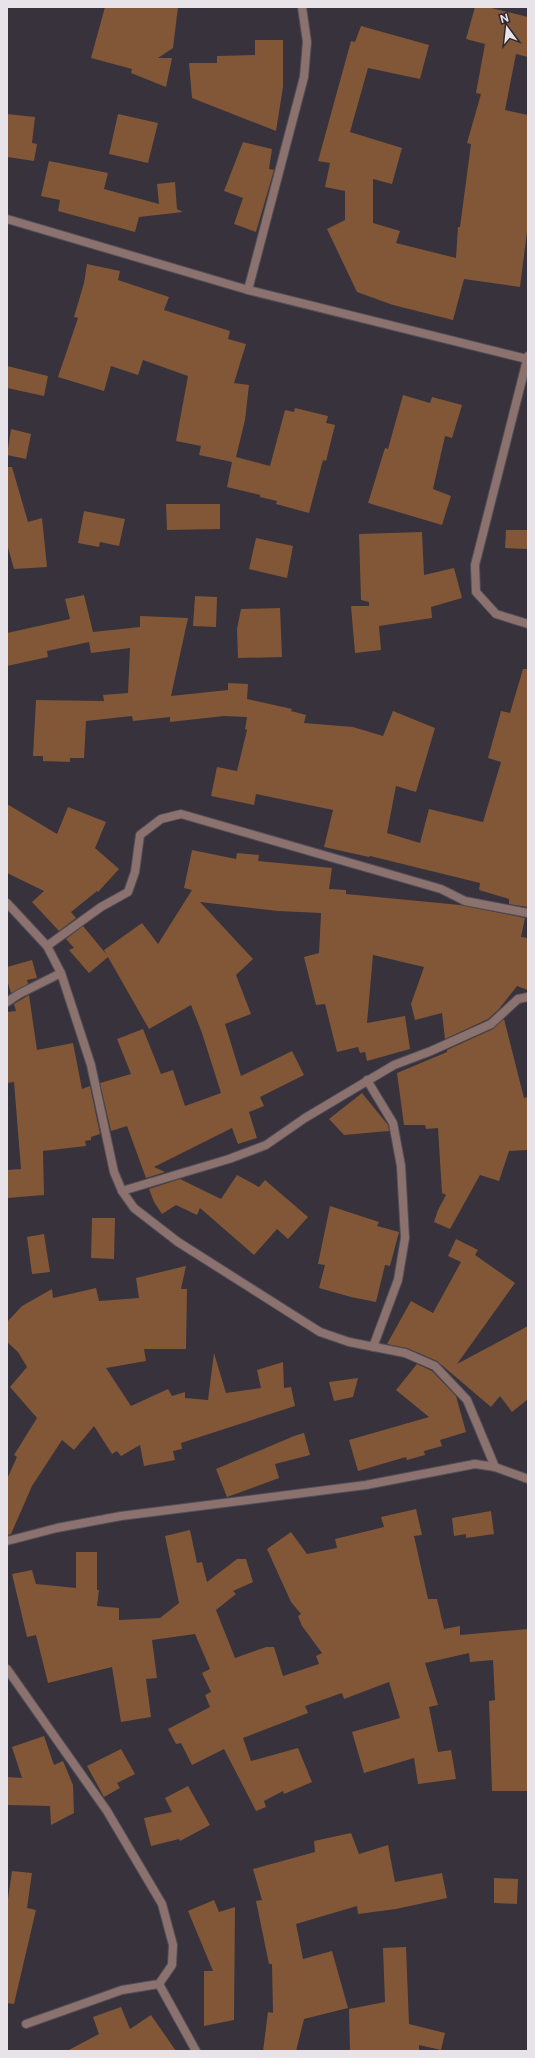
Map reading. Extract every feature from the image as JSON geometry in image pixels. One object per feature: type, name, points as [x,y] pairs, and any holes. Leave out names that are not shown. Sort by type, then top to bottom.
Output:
[{"type":"street","points":[[248,290],[304,77],[307,42],[302,7]]},
{"type":"street","points":[[7,219],[248,290],[528,358],[475,565],[476,592],[496,614],[528,624]]},
{"type":"street","points":[[47,946],[101,907],[128,892],[135,872],[140,835],[161,819],[181,814],[441,889],[465,901],[528,913]]},
{"type":"street","points":[[7,903],[47,946],[61,974],[91,1065],[114,1172],[122,1191],[134,1208],[178,1242],[320,1332],[349,1342],[405,1353],[435,1366],[467,1400],[495,1466]]},
{"type":"street","points":[[7,1002],[61,974]]},
{"type":"street","points":[[122,1191],[229,1159],[266,1145],[305,1118],[367,1080],[394,1065],[431,1051],[492,1024],[518,999],[528,997]]},
{"type":"street","points":[[367,1080],[393,1123],[401,1166],[405,1238],[398,1280],[374,1346]]},
{"type":"street","points":[[7,1541],[57,1528],[121,1516],[366,1485],[475,1464],[495,1466],[528,1479]]},
{"type":"street","points":[[7,1669],[107,1810],[162,1904],[174,1945],[172,1965],[159,1984],[122,1990],[26,2024]]},
{"type":"street","points":[[159,1984],[196,2051]]},
{"type":"building","points":[[105,7],[178,7],[173,48],[158,58],[172,58],[166,87],[131,73],[132,69],[91,58]]},
{"type":"building","points":[[475,7],[487,7],[528,17],[528,57],[516,54],[505,110],[528,115],[528,224],[520,287],[464,279],[453,320],[393,305],[357,292],[327,229],[345,220],[345,191],[325,187],[330,163],[318,161],[351,41],[355,42],[361,26],[429,45],[420,79],[368,68],[350,132],[402,148],[392,184],[373,179],[373,223],[400,231],[396,243],[456,258],[458,227],[460,227],[471,144],[467,143],[481,94],[476,93],[485,44],[466,39]]},
{"type":"building","points":[[255,40],[283,40],[283,87],[276,131],[192,98],[189,63],[217,63],[217,56],[255,55]]},
{"type":"building","points":[[7,114],[35,117],[32,143],[37,144],[34,161],[7,157]]},
{"type":"building","points":[[118,114],[158,123],[148,163],[109,154]]},
{"type":"building","points":[[243,142],[272,149],[269,169],[274,170],[256,232],[234,224],[243,198],[224,191]]},
{"type":"building","points":[[49,161],[108,173],[104,189],[159,204],[157,184],[175,182],[177,209],[183,212],[139,217],[135,232],[58,211],[60,200],[41,196]]},
{"type":"building","points":[[87,264],[120,271],[118,280],[169,297],[164,310],[230,331],[228,339],[246,344],[234,383],[249,385],[245,420],[236,457],[270,466],[285,410],[294,412],[295,408],[328,416],[326,423],[335,425],[326,461],[323,460],[309,513],[276,504],[277,501],[260,497],[260,495],[227,487],[232,462],[199,455],[201,446],[176,441],[188,376],[143,360],[138,375],[111,366],[104,391],[58,377],[78,318],[74,317],[84,283]]},
{"type":"building","points":[[7,366],[48,376],[44,396],[7,388]]},
{"type":"building","points":[[403,395],[430,403],[432,397],[462,405],[452,438],[445,436],[433,489],[451,496],[442,525],[368,503],[385,448],[388,449]]},
{"type":"building","points":[[11,429],[31,434],[26,459],[7,455]]},
{"type":"building","points":[[7,467],[12,467],[28,522],[42,518],[47,567],[14,569],[7,544]]},
{"type":"building","points":[[166,504],[220,504],[220,529],[167,530]]},
{"type":"building","points":[[84,511],[125,519],[119,546],[100,542],[99,547],[78,543]]},
{"type":"building","points":[[506,530],[528,530],[528,549],[505,548]]},
{"type":"building","points":[[422,532],[424,575],[454,568],[462,598],[431,607],[432,618],[379,626],[381,650],[355,653],[351,606],[369,606],[369,602],[361,600],[359,534]]},
{"type":"building","points":[[256,538],[293,546],[287,578],[249,569]]},
{"type":"building","points":[[84,595],[93,632],[140,627],[140,616],[188,618],[171,696],[228,690],[228,683],[248,684],[247,699],[292,709],[291,711],[306,715],[304,723],[353,727],[383,736],[393,711],[435,728],[416,792],[396,786],[387,833],[420,843],[429,809],[483,822],[501,762],[488,758],[501,711],[510,713],[523,669],[528,669],[528,907],[509,904],[509,899],[479,890],[480,883],[370,856],[324,847],[333,810],[256,794],[254,805],[211,796],[217,767],[237,771],[247,730],[245,729],[247,717],[224,716],[170,722],[170,717],[133,721],[132,716],[86,721],[84,758],[70,758],[70,762],[43,761],[43,756],[33,756],[36,700],[104,701],[103,695],[128,693],[130,648],[91,653],[89,642],[47,651],[48,657],[7,666],[7,633],[70,619],[65,599]]},
{"type":"building","points":[[195,596],[217,597],[216,627],[193,626]]},
{"type":"building","points":[[280,608],[282,657],[238,658],[237,629],[241,609]]},
{"type":"building","points":[[7,804],[57,834],[68,807],[106,822],[95,848],[119,869],[98,892],[97,891],[71,912],[76,918],[59,931],[32,902],[44,891],[7,873]]},
{"type":"building","points":[[192,850],[236,859],[237,853],[259,855],[258,861],[332,868],[329,889],[346,890],[346,894],[460,905],[525,918],[521,937],[528,938],[528,990],[517,986],[499,1009],[488,1019],[445,1039],[442,1013],[415,1020],[411,1004],[424,967],[373,955],[367,1023],[405,1016],[410,1049],[367,1061],[365,1052],[360,1053],[358,1047],[337,1052],[325,1004],[316,1005],[304,957],[319,953],[321,913],[278,911],[200,902],[253,959],[236,975],[251,1014],[225,1024],[241,1076],[292,1051],[304,1075],[260,1097],[264,1106],[249,1112],[257,1138],[238,1144],[232,1128],[154,1167],[165,1172],[146,1178],[127,1126],[111,1131],[100,1083],[131,1074],[117,1039],[143,1029],[161,1074],[173,1070],[185,1106],[221,1093],[202,1033],[191,1005],[149,1029],[108,957],[89,973],[69,950],[74,948],[66,939],[83,926],[107,955],[104,950],[142,923],[158,944],[192,890],[184,888]]},
{"type":"building","points":[[32,960],[37,978],[27,980],[28,984],[11,993],[7,980],[7,967]]},
{"type":"building","points":[[29,995],[37,1050],[73,1043],[82,1089],[90,1086],[100,1134],[91,1137],[91,1140],[85,1141],[86,1146],[43,1151],[44,1195],[7,1198],[7,1170],[21,1169],[14,1082],[7,1083],[7,1012],[16,1011],[14,1004]]},
{"type":"building","points":[[504,1019],[524,1098],[528,1097],[528,1150],[509,1151],[499,1181],[480,1175],[450,1229],[434,1222],[438,1210],[446,1195],[442,1193],[438,1128],[426,1129],[425,1125],[404,1125],[397,1073],[447,1052],[447,1050],[493,1029]]},
{"type":"building","points":[[362,1093],[388,1125],[389,1131],[344,1135],[329,1119]]},
{"type":"building","points":[[237,1175],[259,1187],[265,1180],[308,1217],[288,1239],[277,1229],[254,1255],[200,1208],[197,1215],[176,1205],[162,1214],[154,1202],[149,1189],[180,1179],[221,1199]]},
{"type":"building","points":[[330,1206],[379,1222],[377,1226],[399,1232],[390,1266],[385,1265],[376,1302],[319,1288],[325,1265],[318,1264]]},
{"type":"building","points":[[92,1218],[115,1218],[114,1259],[91,1258]]},
{"type":"building","points":[[44,1234],[50,1272],[32,1274],[27,1237]]},
{"type":"building","points":[[456,1239],[478,1250],[475,1255],[515,1283],[457,1364],[528,1326],[528,1399],[512,1412],[500,1396],[491,1407],[437,1361],[407,1348],[387,1344],[411,1301],[433,1313],[461,1262],[448,1256]]},
{"type":"building","points":[[186,1266],[181,1289],[187,1289],[186,1349],[144,1349],[146,1361],[106,1368],[131,1406],[168,1389],[172,1396],[185,1392],[185,1398],[208,1400],[214,1353],[226,1393],[261,1388],[257,1370],[283,1362],[284,1388],[291,1387],[295,1406],[181,1443],[182,1449],[173,1451],[175,1460],[144,1466],[140,1445],[121,1456],[117,1451],[112,1454],[94,1426],[74,1450],[62,1440],[32,1486],[11,1534],[7,1535],[7,1479],[17,1457],[14,1455],[37,1418],[10,1387],[27,1367],[18,1352],[7,1342],[7,1322],[22,1306],[52,1289],[53,1298],[96,1288],[99,1301],[139,1298],[136,1278]]},
{"type":"building","points":[[417,1364],[432,1371],[456,1396],[466,1432],[440,1440],[442,1446],[424,1451],[425,1455],[407,1460],[406,1457],[358,1471],[349,1440],[429,1417],[396,1390]]},
{"type":"building","points":[[358,1378],[353,1397],[334,1401],[329,1382]]},
{"type":"building","points":[[304,1433],[310,1455],[275,1464],[279,1478],[227,1497],[216,1469]]},
{"type":"building","points":[[416,1509],[422,1535],[414,1536],[428,1599],[437,1599],[444,1629],[460,1626],[460,1635],[528,1629],[528,1791],[492,1791],[489,1701],[495,1700],[493,1660],[470,1662],[469,1653],[425,1663],[438,1705],[429,1707],[438,1752],[451,1750],[456,1779],[418,1784],[414,1758],[364,1773],[352,1732],[400,1718],[389,1682],[344,1699],[342,1693],[305,1706],[308,1713],[243,1738],[251,1761],[298,1748],[312,1782],[284,1794],[283,1791],[264,1801],[266,1807],[256,1811],[224,1749],[192,1765],[181,1743],[176,1744],[168,1729],[210,1707],[205,1695],[211,1692],[202,1673],[210,1669],[195,1634],[152,1640],[157,1678],[146,1679],[151,1717],[121,1722],[112,1667],[48,1683],[36,1635],[27,1637],[12,1574],[32,1570],[36,1584],[76,1588],[76,1552],[97,1552],[97,1590],[99,1590],[97,1606],[119,1608],[119,1620],[160,1618],[179,1603],[165,1536],[190,1530],[197,1563],[202,1562],[207,1582],[237,1559],[246,1559],[253,1582],[233,1591],[236,1594],[216,1610],[235,1658],[266,1647],[274,1647],[283,1676],[319,1664],[316,1656],[322,1653],[302,1626],[298,1616],[301,1614],[291,1602],[267,1549],[291,1532],[307,1554],[337,1548],[335,1539],[384,1527],[381,1517]]},
{"type":"building","points":[[491,1511],[494,1534],[466,1538],[466,1534],[454,1536],[452,1518]]},
{"type":"building","points":[[44,1736],[54,1765],[63,1761],[73,1785],[74,1813],[51,1825],[50,1806],[7,1805],[7,1777],[22,1778],[12,1747]]},
{"type":"building","points":[[121,1749],[135,1774],[117,1783],[120,1788],[104,1797],[87,1766]]},
{"type":"building","points":[[188,1786],[210,1825],[180,1841],[179,1839],[151,1846],[144,1818],[172,1812],[165,1798]]},
{"type":"building","points":[[351,1833],[359,1854],[388,1845],[395,1882],[442,1873],[447,1898],[396,1909],[358,1914],[357,1906],[296,1924],[303,1959],[332,1951],[348,2008],[304,2019],[296,2051],[263,2051],[268,2012],[273,2013],[272,1964],[269,1964],[256,1901],[262,1900],[253,1869],[315,1852],[314,1841]]},
{"type":"building","points":[[12,1871],[32,1873],[27,1908],[36,1910],[14,2004],[7,2003],[7,1906]]},
{"type":"building","points":[[494,1878],[518,1879],[517,1904],[494,1903]]},
{"type":"building","points":[[214,1900],[219,1912],[235,1907],[234,2020],[204,2026],[204,1971],[213,1971],[188,1911]]},
{"type":"building","points":[[406,1947],[409,2024],[445,2033],[441,2050],[419,2045],[419,2051],[350,2051],[349,2009],[385,2002],[383,1948]]},
{"type":"building","points":[[121,2007],[130,2029],[151,2015],[176,2051],[67,2051],[99,2034],[93,2017]]}]
